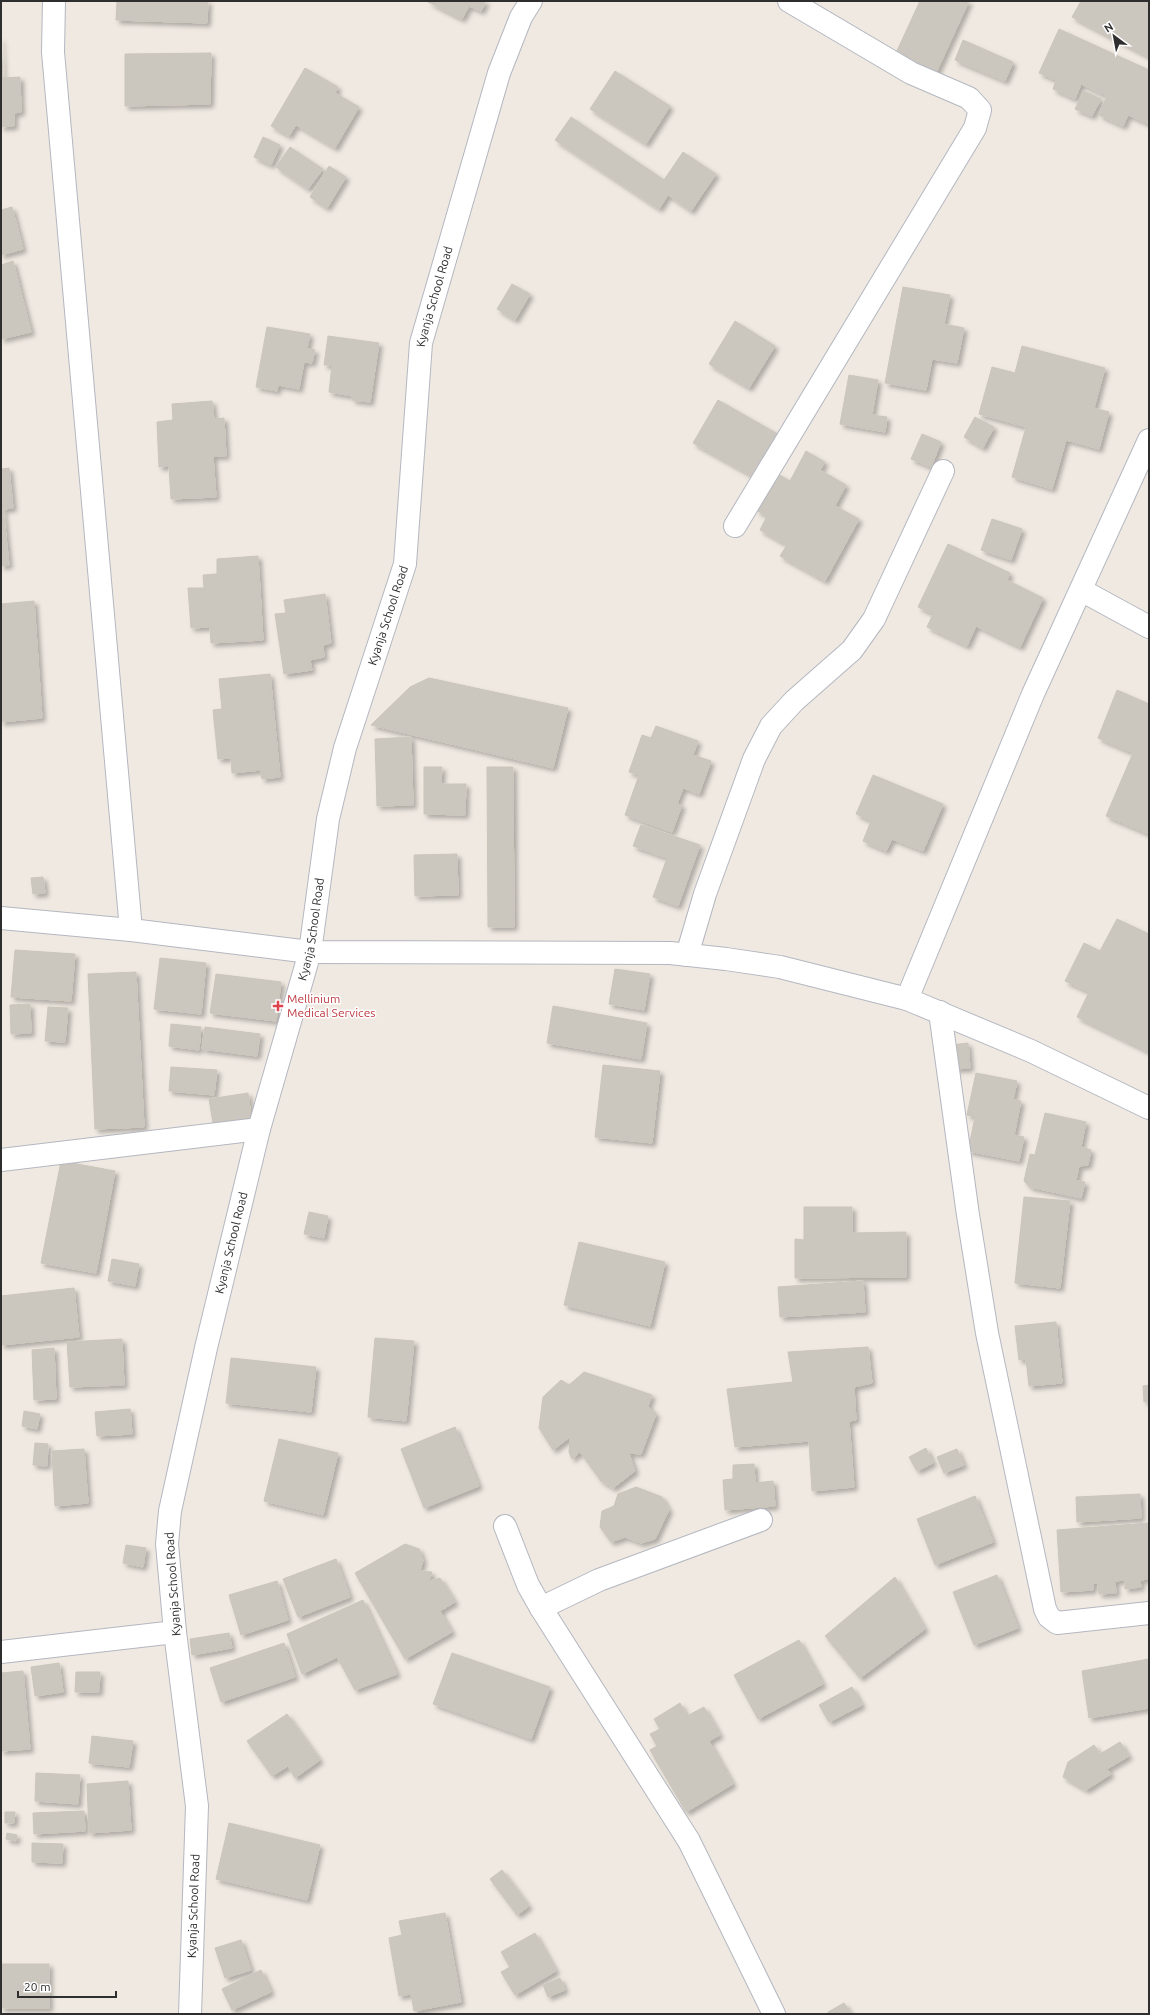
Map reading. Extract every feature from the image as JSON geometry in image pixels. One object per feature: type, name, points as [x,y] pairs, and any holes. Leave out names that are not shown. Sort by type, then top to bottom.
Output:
[{"type":"street","points":[[54,1],[54,52],[131,930]]},
{"type":"street","name":"Kyanja School Road","points":[[190,2014],[197,1806],[175,1632],[168,1544],[170,1511],[204,1356],[259,1129],[310,952],[328,819],[345,748],[405,564],[421,343],[499,73],[521,17],[531,1]]},
{"type":"street","points":[[735,526],[975,128],[980,110],[969,98],[911,73],[789,1]]},
{"type":"street","points":[[908,999],[1033,694],[1149,440]]},
{"type":"street","points":[[687,955],[705,894],[754,759],[771,726],[794,701],[852,650],[874,619],[943,471]]},
{"type":"street","points":[[1081,590],[1149,627]]},
{"type":"street","points":[[1,918],[131,930],[310,952],[687,955],[780,967],[908,999],[1031,1051],[1149,1108]]},
{"type":"street","points":[[940,1012],[968,1215],[987,1333],[1045,1609],[1049,1617],[1057,1623],[1149,1613]]},
{"type":"street","points":[[1,1160],[259,1129]]},
{"type":"street","points":[[541,1608],[599,1580],[761,1520]]},
{"type":"street","points":[[505,1526],[528,1585],[541,1608],[689,1841],[774,2014]]},
{"type":"street","points":[[1,1652],[175,1632]]},
{"type":"building","points":[[117,1],[208,1],[207,23],[116,20]]},
{"type":"building","points":[[486,1],[481,11],[469,6],[462,19],[428,2]]},
{"type":"building","points":[[920,1],[969,1],[936,73],[895,55]]},
{"type":"building","points":[[1081,1],[1149,1],[1149,57],[1072,17]]},
{"type":"building","points":[[1059,29],[1149,70],[1149,124],[1128,115],[1123,126],[1099,115],[1107,96],[1081,84],[1075,99],[1053,89],[1056,80],[1039,73]]},
{"type":"building","points":[[1,38],[3,78],[20,77],[21,112],[14,113],[14,126],[1,127]]},
{"type":"building","points":[[963,40],[1013,62],[1005,81],[955,60]]},
{"type":"building","points":[[211,53],[210,104],[125,106],[125,54]]},
{"type":"building","points":[[305,68],[338,87],[335,93],[359,107],[335,148],[296,125],[289,136],[271,126]]},
{"type":"building","points":[[615,71],[670,106],[646,144],[590,109]]},
{"type":"building","points":[[1084,91],[1101,99],[1092,116],[1075,109]]},
{"type":"building","points":[[571,117],[664,180],[683,152],[716,174],[691,211],[668,195],[659,209],[555,140]]},
{"type":"building","points":[[263,137],[280,145],[271,165],[254,157]]},
{"type":"building","points":[[290,147],[323,169],[308,189],[276,167]]},
{"type":"building","points":[[329,166],[346,177],[327,208],[310,197]]},
{"type":"building","points":[[12,207],[23,249],[1,255],[1,210]]},
{"type":"building","points":[[13,261],[31,332],[1,339],[1,265]]},
{"type":"building","points":[[512,284],[530,294],[515,320],[497,309]]},
{"type":"building","points":[[903,287],[950,295],[944,324],[964,328],[957,363],[932,359],[926,390],[885,383]]},
{"type":"building","points":[[735,321],[775,346],[749,388],[709,364]]},
{"type":"building","points":[[267,327],[310,334],[307,349],[315,350],[312,363],[304,362],[299,389],[278,385],[277,391],[256,387]]},
{"type":"building","points":[[328,336],[379,343],[370,402],[352,400],[353,396],[329,392],[332,365],[324,365]]},
{"type":"building","points":[[1022,346],[1105,368],[1094,408],[1109,412],[1099,449],[1066,440],[1052,489],[1012,477],[1026,427],[979,414],[992,367],[1015,373]]},
{"type":"building","points":[[849,375],[878,380],[872,415],[887,417],[885,432],[840,424]]},
{"type":"building","points":[[718,400],[783,437],[758,479],[693,443]]},
{"type":"building","points":[[212,401],[214,419],[224,418],[226,456],[213,456],[216,497],[171,499],[169,466],[159,467],[157,422],[173,420],[172,404]]},
{"type":"building","points":[[975,417],[994,427],[983,448],[964,437]]},
{"type":"building","points":[[922,434],[941,442],[931,467],[911,459]]},
{"type":"building","points":[[806,451],[825,462],[820,470],[846,485],[835,506],[859,519],[825,581],[780,556],[787,545],[760,530],[767,516],[756,510],[776,473],[790,481]]},
{"type":"building","points":[[9,468],[13,508],[3,509],[9,565],[1,566],[1,469]]},
{"type":"building","points":[[992,519],[1022,529],[1011,560],[981,550]]},
{"type":"building","points":[[948,544],[1010,573],[1007,580],[1043,598],[1020,647],[976,626],[967,646],[927,627],[933,614],[918,607]]},
{"type":"building","points":[[258,556],[263,640],[211,643],[210,627],[191,628],[188,588],[204,588],[203,575],[217,574],[217,559]]},
{"type":"building","points":[[325,594],[331,643],[323,645],[324,657],[310,660],[312,670],[284,674],[275,614],[286,613],[284,600]]},
{"type":"building","points":[[34,601],[42,718],[1,722],[1,604]]},
{"type":"building","points":[[270,674],[280,777],[262,779],[261,770],[232,773],[231,758],[218,759],[213,710],[222,709],[219,679]]},
{"type":"building","points":[[429,678],[568,708],[553,768],[371,725],[410,687]]},
{"type":"building","points":[[1117,690],[1149,704],[1149,834],[1106,816],[1133,753],[1098,738]]},
{"type":"building","points":[[656,726],[698,741],[693,755],[711,761],[699,794],[683,788],[677,804],[682,805],[672,832],[625,815],[639,775],[629,772],[642,735],[651,738]]},
{"type":"building","points":[[411,737],[413,805],[377,806],[375,739]]},
{"type":"building","points":[[424,767],[442,767],[441,784],[466,784],[465,815],[424,814]]},
{"type":"building","points":[[487,767],[513,767],[514,927],[488,927]]},
{"type":"building","points":[[873,775],[943,804],[923,851],[892,839],[886,851],[863,841],[871,821],[856,814]]},
{"type":"building","points":[[641,825],[700,845],[678,906],[653,897],[667,858],[633,846]]},
{"type":"building","points":[[457,854],[458,895],[415,896],[414,855]]},
{"type":"building","points":[[43,877],[45,893],[33,894],[31,878]]},
{"type":"building","points":[[1117,919],[1149,934],[1149,1052],[1077,1017],[1089,992],[1065,981],[1084,943],[1100,951]]},
{"type":"building","points":[[15,950],[75,954],[71,1001],[11,997]]},
{"type":"building","points":[[160,958],[206,963],[201,1014],[154,1009]]},
{"type":"building","points":[[615,969],[650,974],[644,1010],[609,1004]]},
{"type":"building","points":[[136,972],[144,1127],[95,1129],[88,974]]},
{"type":"building","points":[[216,974],[281,982],[276,1021],[210,1013]]},
{"type":"building","points":[[30,1004],[31,1033],[11,1034],[10,1005]]},
{"type":"building","points":[[553,1006],[647,1023],[641,1059],[547,1043]]},
{"type":"building","points":[[48,1007],[68,1008],[65,1042],[45,1041]]},
{"type":"building","points":[[171,1024],[201,1027],[199,1050],[169,1046]]},
{"type":"building","points":[[205,1027],[260,1034],[257,1056],[202,1049]]},
{"type":"building","points":[[968,1043],[970,1068],[954,1069],[952,1045]]},
{"type":"building","points":[[603,1065],[660,1071],[652,1143],[595,1137]]},
{"type":"building","points":[[171,1067],[217,1070],[214,1095],[169,1091]]},
{"type":"building","points":[[976,1073],[1017,1081],[1013,1100],[1021,1101],[1014,1135],[1024,1137],[1019,1161],[968,1151],[975,1117],[967,1115]]},
{"type":"building","points":[[248,1093],[251,1117],[213,1123],[209,1099]]},
{"type":"building","points":[[1045,1113],[1086,1122],[1081,1147],[1091,1150],[1088,1165],[1079,1166],[1076,1181],[1085,1182],[1081,1198],[1030,1187],[1024,1181],[1030,1154],[1035,1155]]},
{"type":"building","points":[[61,1161],[115,1171],[96,1273],[41,1263]]},
{"type":"building","points":[[1024,1197],[1070,1201],[1060,1288],[1015,1283]]},
{"type":"building","points":[[804,1207],[852,1207],[852,1233],[906,1232],[906,1277],[795,1278],[795,1239],[804,1240]]},
{"type":"building","points":[[309,1212],[328,1216],[324,1238],[304,1234]]},
{"type":"building","points":[[579,1242],[665,1262],[650,1326],[564,1305]]},
{"type":"building","points":[[112,1259],[139,1264],[135,1286],[108,1281]]},
{"type":"building","points":[[863,1281],[865,1312],[780,1317],[778,1287]]},
{"type":"building","points":[[74,1288],[79,1337],[1,1345],[1,1296]]},
{"type":"building","points":[[1056,1322],[1062,1383],[1029,1386],[1026,1359],[1019,1360],[1015,1326]]},
{"type":"building","points":[[375,1338],[414,1341],[406,1421],[368,1417]]},
{"type":"building","points":[[122,1339],[124,1385],[70,1387],[67,1342]]},
{"type":"building","points":[[868,1347],[872,1383],[854,1387],[856,1420],[849,1421],[854,1487],[812,1491],[809,1441],[735,1447],[727,1389],[793,1382],[788,1352]]},
{"type":"building","points":[[54,1348],[56,1399],[34,1400],[32,1350]]},
{"type":"building","points":[[231,1358],[316,1367],[311,1412],[226,1403]]},
{"type":"building","points":[[584,1372],[652,1395],[648,1406],[656,1414],[641,1454],[629,1453],[635,1471],[613,1488],[601,1481],[580,1452],[572,1459],[569,1452],[570,1437],[553,1450],[539,1428],[543,1397],[561,1380],[569,1385]]},
{"type":"building","points":[[1149,1385],[1149,1401],[1144,1402],[1143,1386]]},
{"type":"building","points":[[130,1409],[132,1434],[97,1436],[95,1412]]},
{"type":"building","points":[[24,1411],[40,1414],[37,1429],[22,1426]]},
{"type":"building","points":[[455,1427],[479,1486],[424,1508],[401,1449]]},
{"type":"building","points":[[279,1439],[338,1453],[323,1515],[264,1501]]},
{"type":"building","points":[[35,1443],[48,1444],[47,1466],[33,1465]]},
{"type":"building","points":[[926,1448],[933,1463],[917,1471],[909,1457]]},
{"type":"building","points":[[84,1449],[88,1503],[55,1506],[52,1451]]},
{"type":"building","points":[[957,1449],[964,1465],[944,1473],[937,1457]]},
{"type":"building","points":[[754,1464],[755,1483],[773,1481],[775,1506],[725,1510],[723,1480],[733,1479],[733,1465]]},
{"type":"building","points":[[636,1487],[662,1497],[669,1510],[655,1539],[641,1543],[625,1537],[611,1542],[600,1527],[602,1511],[614,1506],[618,1494]]},
{"type":"building","points":[[1140,1494],[1141,1518],[1077,1522],[1076,1497]]},
{"type":"building","points":[[975,1496],[993,1542],[935,1565],[917,1519]]},
{"type":"building","points":[[1149,1523],[1149,1579],[1140,1580],[1141,1587],[1125,1589],[1125,1580],[1115,1581],[1116,1593],[1099,1594],[1098,1583],[1093,1583],[1093,1590],[1061,1592],[1057,1530]]},
{"type":"building","points":[[405,1544],[419,1549],[423,1560],[420,1571],[432,1572],[429,1581],[440,1578],[455,1602],[440,1611],[452,1632],[405,1659],[355,1573]]},
{"type":"building","points":[[126,1545],[146,1548],[143,1567],[123,1563]]},
{"type":"building","points":[[336,1559],[350,1597],[298,1617],[283,1579]]},
{"type":"building","points":[[997,1575],[1018,1628],[974,1645],[953,1592]]},
{"type":"building","points":[[895,1577],[925,1629],[860,1678],[825,1636]]},
{"type":"building","points":[[277,1581],[288,1620],[241,1635],[229,1595]]},
{"type":"building","points":[[363,1600],[397,1674],[355,1690],[337,1657],[302,1674],[287,1634]]},
{"type":"building","points":[[229,1633],[232,1648],[192,1655],[190,1639]]},
{"type":"building","points":[[799,1640],[823,1684],[758,1719],[734,1675]]},
{"type":"building","points":[[284,1643],[295,1677],[221,1702],[210,1668]]},
{"type":"building","points":[[452,1653],[550,1687],[531,1739],[433,1704]]},
{"type":"building","points":[[1149,1659],[1149,1708],[1089,1718],[1082,1671]]},
{"type":"building","points":[[59,1663],[63,1692],[35,1696],[31,1667]]},
{"type":"building","points":[[23,1671],[30,1749],[1,1751],[1,1673]]},
{"type":"building","points":[[76,1672],[100,1672],[99,1692],[75,1692]]},
{"type":"building","points":[[852,1687],[862,1705],[829,1722],[819,1705]]},
{"type":"building","points":[[680,1703],[687,1716],[704,1707],[720,1735],[709,1741],[733,1784],[686,1812],[650,1750],[657,1746],[650,1734],[660,1729],[654,1719]]},
{"type":"building","points":[[287,1714],[320,1760],[295,1778],[288,1766],[272,1776],[247,1741]]},
{"type":"building","points":[[92,1736],[133,1741],[129,1767],[89,1763]]},
{"type":"building","points":[[1120,1742],[1129,1756],[1107,1769],[1111,1774],[1086,1790],[1063,1777],[1068,1762],[1094,1745],[1100,1754]]},
{"type":"building","points":[[36,1773],[80,1775],[78,1804],[35,1801]]},
{"type":"building","points":[[128,1781],[131,1830],[89,1833],[87,1784]]},
{"type":"building","points":[[84,1811],[85,1831],[34,1834],[33,1813]]},
{"type":"building","points":[[5,1812],[15,1812],[14,1823],[5,1823]]},
{"type":"building","points":[[229,1823],[320,1845],[307,1900],[216,1879]]},
{"type":"building","points":[[7,1833],[17,1835],[16,1841],[6,1839]]},
{"type":"building","points":[[32,1843],[63,1844],[62,1863],[32,1862]]},
{"type":"building","points":[[502,1870],[529,1906],[517,1915],[490,1879]]},
{"type":"building","points":[[445,1913],[461,2002],[414,2011],[411,1994],[399,1996],[389,1938],[402,1935],[399,1921]]},
{"type":"building","points":[[535,1933],[556,1971],[515,1995],[501,1972],[510,1967],[501,1952]]},
{"type":"building","points":[[241,1940],[251,1970],[225,1978],[215,1948]]},
{"type":"building","points":[[1,1964],[49,1964],[49,2008],[1,2008]]},
{"type":"building","points":[[261,1970],[271,1992],[232,2010],[222,1989]]},
{"type":"building","points":[[560,1978],[565,1990],[548,1997],[543,1985]]},
{"type":"building","points":[[844,2003],[851,2014],[829,2014],[828,2012]]},
{"type":"place","name":"Mellinium Medical Services","points":[[278,1006]]}]
